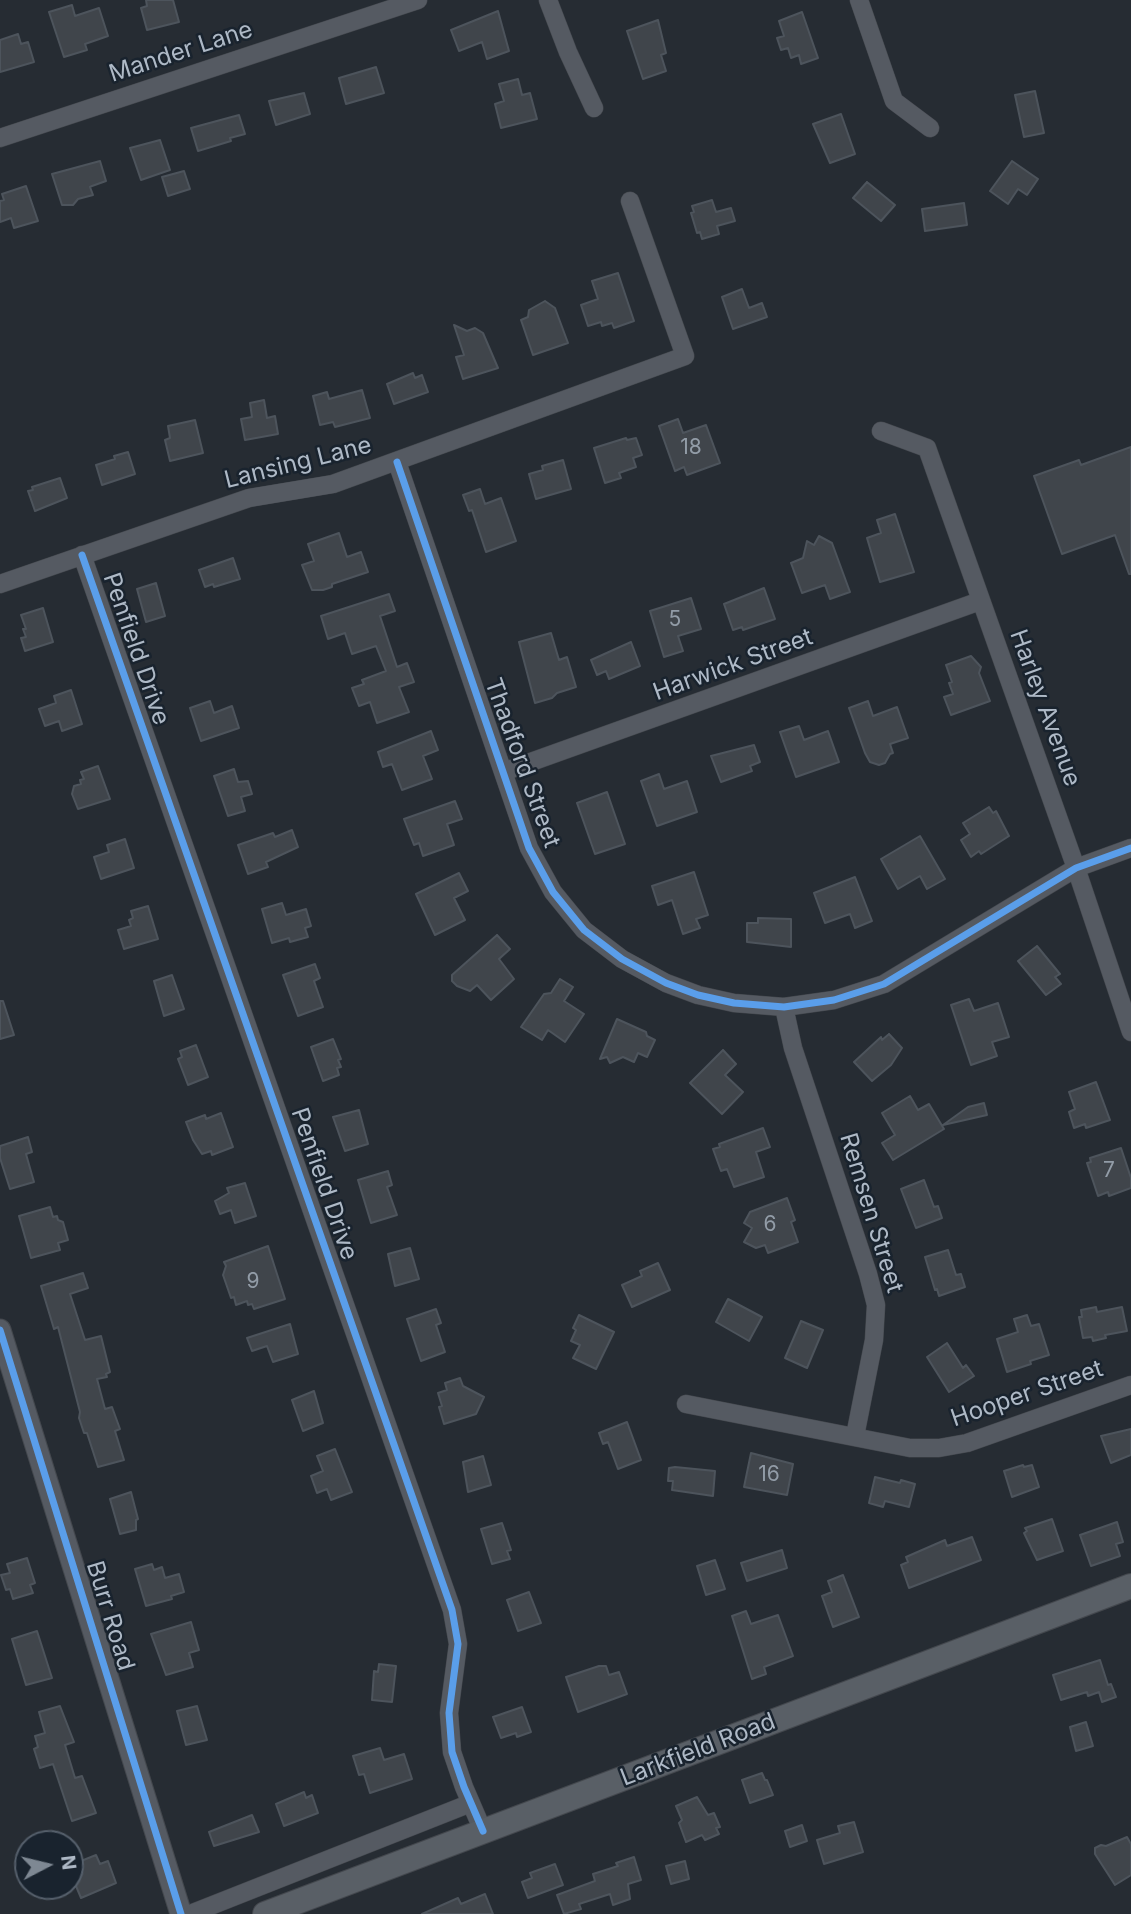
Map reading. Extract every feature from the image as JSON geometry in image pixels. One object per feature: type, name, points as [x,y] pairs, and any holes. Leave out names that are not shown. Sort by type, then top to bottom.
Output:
[{"type":"main road","name":"Larkfield Road","points":[[265,1914],[1131,1586]]},
{"type":"street","name":"Mander Lane","points":[[0,138],[418,0]]},
{"type":"street","points":[[548,0],[594,108]]},
{"type":"street","points":[[859,0],[894,102],[930,128]]},
{"type":"street","name":"Lansing Lane","points":[[0,584],[249,498],[333,484],[397,463],[685,356],[630,201]]},
{"type":"street","name":"Harley Avenue","points":[[880,431],[928,448],[1130,1028]]},
{"type":"street","name":"Thadford Street","points":[[397,463],[529,848],[553,892],[584,930],[622,959],[666,983],[698,995],[734,1003],[784,1007],[834,1000],[884,984],[1076,868],[1131,848]]},
{"type":"street","name":"Penfield Drive","points":[[82,555],[452,1609],[458,1644],[449,1713],[453,1752],[483,1831]]},
{"type":"street","name":"Harwick Street","points":[[503,772],[980,601]]},
{"type":"street","name":"Remsen Street","points":[[784,1007],[793,1048],[876,1305],[874,1340],[855,1436]]},
{"type":"street","name":"Burr Road","points":[[0,1330],[181,1914]]},
{"type":"street","name":"Hooper Street","points":[[686,1404],[910,1448],[939,1448],[967,1443],[1131,1385]]},
{"type":"street","points":[[190,1914],[471,1803]]},
{"type":"building","points":[[146,0],[173,0],[179,22],[147,30],[141,8],[147,6]]},
{"type":"building","points":[[72,5],[75,16],[99,8],[108,36],[85,44],[87,50],[64,57],[49,12]]},
{"type":"building","points":[[498,11],[509,51],[487,59],[482,42],[459,51],[451,30]]},
{"type":"building","points":[[802,12],[818,58],[801,64],[799,55],[791,58],[788,48],[781,50],[777,38],[784,36],[779,21]]},
{"type":"building","points":[[658,20],[666,53],[661,55],[666,71],[643,79],[627,31]]},
{"type":"building","points":[[18,34],[21,44],[28,42],[34,62],[0,72],[0,40]]},
{"type":"building","points":[[376,67],[384,93],[346,104],[339,78]]},
{"type":"building","points":[[518,79],[522,95],[530,93],[537,119],[501,128],[495,104],[504,101],[499,84]]},
{"type":"building","points":[[1035,91],[1044,133],[1024,137],[1015,95]]},
{"type":"building","points":[[304,93],[310,114],[276,125],[269,101]]},
{"type":"building","points":[[841,114],[855,154],[830,163],[813,124]]},
{"type":"building","points":[[239,115],[245,134],[198,151],[191,128]]},
{"type":"building","points":[[160,140],[170,170],[141,180],[130,148]]},
{"type":"building","points":[[100,161],[106,181],[90,187],[93,195],[78,199],[73,205],[62,205],[52,174]]},
{"type":"building","points":[[1012,161],[1038,179],[1027,195],[1018,189],[1008,204],[990,191]]},
{"type":"building","points":[[184,171],[190,189],[168,196],[162,177]]},
{"type":"building","points":[[867,182],[895,205],[881,221],[853,198]]},
{"type":"building","points":[[26,186],[38,221],[14,228],[11,218],[0,222],[0,201],[4,200],[2,194]]},
{"type":"building","points":[[712,200],[716,212],[731,208],[735,221],[717,226],[719,234],[702,239],[700,232],[697,233],[691,213],[694,212],[692,206]]},
{"type":"building","points":[[964,203],[967,225],[925,231],[922,209]]},
{"type":"building","points":[[618,273],[634,321],[614,328],[612,323],[602,326],[601,322],[588,326],[581,305],[598,299],[592,281]]},
{"type":"building","points":[[742,289],[749,308],[762,303],[767,317],[733,329],[722,297]]},
{"type":"building","points":[[545,301],[555,308],[568,343],[533,355],[521,320],[528,317],[529,310]]},
{"type":"building","points":[[454,325],[467,331],[475,328],[483,333],[498,368],[463,379],[456,357],[464,355]]},
{"type":"building","points":[[413,373],[415,378],[422,375],[428,392],[394,404],[387,384]]},
{"type":"building","points":[[362,390],[370,418],[335,427],[333,422],[320,425],[313,396],[327,392],[329,399]]},
{"type":"building","points":[[264,400],[267,418],[275,416],[278,434],[245,440],[241,419],[252,417],[250,403]]},
{"type":"building","points":[[678,419],[683,433],[706,425],[720,463],[687,475],[684,467],[675,471],[659,426]]},
{"type":"building","points":[[195,420],[203,453],[170,461],[165,440],[170,438],[168,426]]},
{"type":"building","points":[[626,438],[636,438],[642,455],[633,458],[636,467],[619,473],[621,478],[605,483],[594,448]]},
{"type":"building","points":[[1131,447],[1131,574],[1115,535],[1062,554],[1034,476],[1079,460],[1081,465]]},
{"type":"building","points":[[128,452],[135,474],[102,485],[96,465]]},
{"type":"building","points":[[563,460],[571,489],[536,499],[529,474],[543,470],[542,466]]},
{"type":"building","points":[[60,478],[67,498],[35,511],[28,491],[33,490],[32,487]]},
{"type":"building","points":[[480,489],[485,504],[501,498],[516,541],[486,552],[472,510],[469,511],[463,495]]},
{"type":"building","points":[[895,514],[914,572],[880,582],[867,538],[881,533],[877,520]]},
{"type":"building","points":[[339,533],[347,557],[361,552],[368,572],[332,584],[332,587],[323,590],[312,590],[302,565],[314,561],[308,544]]},
{"type":"building","points":[[819,536],[832,543],[850,592],[830,599],[825,585],[802,593],[791,563],[803,558],[807,541],[814,545]]},
{"type":"building","points":[[233,558],[240,579],[205,587],[199,570]]},
{"type":"building","points":[[156,583],[165,616],[146,622],[137,589]]},
{"type":"building","points":[[764,588],[775,619],[743,630],[742,627],[733,630],[724,604]]},
{"type":"building","points":[[389,594],[395,611],[380,616],[397,667],[407,663],[414,682],[399,687],[409,712],[377,723],[370,702],[359,706],[352,688],[364,684],[362,680],[386,671],[376,646],[352,654],[345,633],[328,639],[321,616]]},
{"type":"building","points":[[691,598],[701,629],[678,636],[683,651],[664,657],[650,611]]},
{"type":"building","points":[[43,608],[53,642],[25,651],[21,638],[26,637],[23,629],[26,629],[21,615]]},
{"type":"building","points":[[551,633],[559,660],[567,657],[576,687],[535,703],[519,642]]},
{"type":"building","points":[[631,642],[640,666],[609,679],[606,671],[597,675],[591,660]]},
{"type":"building","points":[[971,656],[981,667],[979,673],[990,701],[951,715],[944,697],[953,694],[946,665]]},
{"type":"building","points":[[71,690],[82,724],[62,731],[59,721],[45,726],[39,709],[56,703],[54,696]]},
{"type":"building","points":[[210,701],[214,713],[232,706],[239,728],[201,741],[190,708]]},
{"type":"building","points":[[868,701],[873,716],[897,707],[908,738],[890,744],[893,753],[885,763],[879,765],[870,762],[865,753],[849,708]]},
{"type":"building","points":[[799,726],[804,740],[828,731],[839,762],[796,777],[780,732]]},
{"type":"building","points":[[431,731],[438,750],[423,756],[432,779],[402,790],[392,764],[383,767],[378,752]]},
{"type":"building","points":[[754,745],[760,762],[750,766],[752,771],[721,782],[711,756]]},
{"type":"building","points":[[98,766],[110,799],[78,809],[72,794],[74,786],[81,784],[80,780],[84,779],[81,772]]},
{"type":"building","points":[[234,769],[238,782],[248,781],[252,794],[241,797],[245,811],[228,816],[214,776]]},
{"type":"building","points":[[659,774],[664,789],[687,781],[697,812],[657,826],[641,781]]},
{"type":"building","points":[[607,792],[625,844],[595,854],[577,803]]},
{"type":"building","points":[[455,801],[462,819],[447,824],[454,845],[423,856],[419,843],[414,845],[404,819]]},
{"type":"building","points":[[989,807],[993,813],[996,811],[1009,836],[981,854],[979,851],[971,857],[961,840],[970,834],[963,823]]},
{"type":"building","points":[[292,830],[298,847],[266,862],[268,867],[248,874],[238,845],[273,833],[275,837]]},
{"type":"building","points":[[920,836],[945,879],[927,889],[920,876],[898,889],[881,859]]},
{"type":"building","points":[[125,839],[134,868],[101,879],[94,857],[109,852],[107,845]]},
{"type":"building","points":[[694,872],[708,915],[696,919],[700,928],[683,934],[672,900],[658,905],[652,886]]},
{"type":"building","points":[[459,873],[468,891],[454,898],[465,920],[435,935],[416,894]]},
{"type":"building","points":[[855,877],[872,921],[855,928],[850,914],[825,923],[814,893]]},
{"type":"building","points":[[282,903],[286,915],[306,909],[311,926],[305,928],[308,937],[290,942],[289,938],[272,943],[262,909]]},
{"type":"building","points":[[148,906],[158,939],[124,949],[118,930],[131,926],[131,911]]},
{"type":"building","points":[[758,918],[791,919],[791,947],[747,942],[747,923],[758,923]]},
{"type":"building","points":[[497,935],[510,949],[499,959],[514,979],[491,1000],[477,985],[470,991],[457,986],[452,981],[452,975]]},
{"type":"building","points":[[1037,946],[1060,974],[1055,977],[1061,984],[1046,995],[1018,961]]},
{"type":"building","points":[[315,964],[320,978],[314,981],[323,1007],[298,1016],[283,975]]},
{"type":"building","points":[[172,975],[184,1009],[164,1016],[154,981]]},
{"type":"building","points":[[560,979],[573,987],[564,1001],[584,1014],[565,1042],[548,1030],[542,1040],[521,1027],[544,994],[551,993]]},
{"type":"building","points":[[969,999],[974,1011],[998,1003],[1009,1037],[992,1042],[997,1056],[971,1065],[951,1005]]},
{"type":"building","points":[[0,1001],[3,1001],[14,1035],[0,1039]]},
{"type":"building","points":[[617,1019],[646,1032],[647,1036],[655,1040],[647,1057],[638,1053],[634,1062],[623,1057],[610,1063],[607,1057],[600,1059]]},
{"type":"building","points":[[889,1034],[902,1048],[891,1065],[872,1081],[854,1062],[881,1037],[882,1040]]},
{"type":"building","points":[[333,1039],[341,1059],[338,1060],[341,1067],[337,1068],[339,1075],[323,1081],[311,1047]]},
{"type":"building","points":[[196,1045],[208,1077],[188,1085],[178,1059],[182,1057],[180,1051]]},
{"type":"building","points":[[723,1050],[736,1064],[725,1075],[743,1092],[722,1114],[690,1083]]},
{"type":"building","points":[[1096,1082],[1110,1120],[1086,1128],[1085,1124],[1074,1128],[1069,1112],[1075,1109],[1069,1092]]},
{"type":"building","points":[[910,1096],[918,1110],[929,1104],[944,1129],[893,1160],[882,1143],[895,1135],[882,1113]]},
{"type":"building","points":[[984,1103],[987,1115],[943,1125],[968,1107]]},
{"type":"building","points":[[359,1110],[368,1144],[345,1151],[333,1117]]},
{"type":"building","points":[[221,1113],[233,1147],[212,1155],[211,1151],[202,1154],[186,1122]]},
{"type":"building","points":[[763,1128],[770,1147],[756,1152],[764,1177],[734,1187],[727,1169],[721,1171],[713,1149],[720,1147],[719,1144]]},
{"type":"building","points":[[28,1137],[32,1152],[26,1154],[34,1182],[10,1189],[0,1158],[0,1146]]},
{"type":"building","points":[[1121,1148],[1131,1178],[1131,1188],[1109,1196],[1108,1192],[1098,1196],[1087,1163],[1091,1162],[1090,1158]]},
{"type":"building","points":[[388,1171],[392,1185],[387,1187],[397,1215],[371,1223],[358,1180]]},
{"type":"building","points":[[924,1180],[934,1207],[938,1206],[942,1218],[916,1228],[901,1189]]},
{"type":"building","points":[[245,1183],[256,1216],[235,1223],[231,1210],[220,1214],[215,1201],[229,1193],[227,1188]]},
{"type":"building","points":[[787,1198],[795,1220],[791,1222],[798,1242],[768,1253],[765,1245],[756,1248],[744,1242],[752,1228],[744,1223],[750,1212]]},
{"type":"building","points":[[50,1207],[53,1217],[57,1216],[58,1220],[63,1222],[68,1240],[58,1243],[60,1250],[31,1258],[19,1216]]},
{"type":"building","points":[[268,1246],[285,1299],[254,1309],[247,1301],[236,1305],[223,1275],[226,1266],[224,1262]]},
{"type":"building","points":[[410,1248],[419,1279],[395,1286],[388,1254]]},
{"type":"building","points":[[948,1250],[956,1275],[961,1274],[965,1287],[939,1296],[925,1257]]},
{"type":"building","points":[[658,1263],[670,1290],[632,1307],[622,1285],[642,1276],[640,1271]]},
{"type":"building","points":[[83,1273],[88,1288],[70,1294],[85,1340],[101,1336],[110,1372],[106,1374],[107,1377],[97,1379],[105,1409],[112,1407],[120,1429],[115,1431],[124,1460],[98,1467],[79,1418],[80,1412],[58,1327],[54,1329],[41,1286]]},
{"type":"building","points":[[728,1299],[762,1317],[749,1341],[716,1322]]},
{"type":"building","points":[[1096,1307],[1097,1312],[1122,1307],[1127,1331],[1105,1335],[1106,1338],[1093,1341],[1092,1337],[1083,1338],[1079,1317],[1082,1317],[1081,1310]]},
{"type":"building","points":[[436,1309],[441,1323],[436,1325],[445,1352],[421,1361],[407,1319]]},
{"type":"building","points":[[579,1315],[614,1332],[596,1369],[573,1358],[580,1345],[571,1341]]},
{"type":"building","points":[[1027,1315],[1031,1326],[1039,1324],[1049,1355],[1007,1372],[997,1339],[1018,1332],[1014,1319]]},
{"type":"building","points":[[801,1321],[823,1330],[807,1368],[785,1358]]},
{"type":"building","points":[[290,1324],[298,1354],[273,1362],[267,1346],[252,1351],[247,1338]]},
{"type":"building","points":[[947,1343],[963,1368],[966,1365],[974,1376],[949,1392],[927,1357]]},
{"type":"building","points":[[460,1378],[463,1386],[484,1397],[476,1414],[444,1424],[438,1393],[447,1390],[445,1383]]},
{"type":"building","points":[[314,1391],[323,1423],[303,1431],[292,1400]]},
{"type":"building","points":[[627,1422],[641,1460],[618,1469],[608,1442],[603,1444],[599,1433]]},
{"type":"building","points":[[1131,1429],[1131,1455],[1111,1463],[1101,1436]]},
{"type":"building","points":[[335,1449],[352,1492],[331,1500],[327,1489],[317,1493],[311,1476],[323,1471],[317,1456]]},
{"type":"building","points":[[751,1453],[793,1464],[787,1495],[744,1487]]},
{"type":"building","points":[[483,1456],[491,1485],[468,1492],[463,1462]]},
{"type":"building","points":[[1032,1465],[1039,1487],[1012,1497],[1004,1471]]},
{"type":"building","points":[[669,1468],[715,1471],[713,1496],[672,1490],[673,1481],[668,1481]]},
{"type":"building","points":[[875,1477],[915,1484],[909,1507],[885,1501],[883,1507],[869,1503]]},
{"type":"building","points":[[131,1492],[138,1519],[136,1530],[120,1534],[110,1499]]},
{"type":"building","points":[[1052,1519],[1063,1551],[1037,1560],[1024,1533],[1027,1531],[1025,1528]]},
{"type":"building","points":[[1117,1522],[1123,1542],[1116,1544],[1120,1556],[1091,1566],[1080,1535]]},
{"type":"building","points":[[502,1523],[511,1550],[507,1551],[510,1559],[492,1564],[481,1529]]},
{"type":"building","points":[[972,1537],[981,1560],[909,1588],[901,1565],[908,1562],[906,1557],[945,1540],[947,1546]]},
{"type":"building","points":[[782,1550],[787,1568],[747,1581],[741,1563]]},
{"type":"building","points":[[27,1558],[35,1583],[30,1585],[33,1593],[13,1599],[10,1589],[6,1590],[1,1575],[10,1573],[7,1564]]},
{"type":"building","points":[[715,1560],[725,1589],[706,1595],[697,1566]]},
{"type":"building","points":[[152,1564],[154,1570],[162,1567],[165,1578],[179,1574],[184,1592],[171,1596],[172,1599],[146,1606],[135,1569]]},
{"type":"building","points":[[843,1575],[859,1617],[833,1627],[822,1596],[832,1592],[828,1581]]},
{"type":"building","points":[[529,1592],[541,1623],[518,1631],[507,1600]]},
{"type":"building","points":[[746,1611],[751,1624],[778,1615],[793,1656],[764,1667],[766,1674],[752,1679],[732,1616]]},
{"type":"building","points":[[191,1622],[199,1650],[189,1653],[193,1667],[166,1675],[151,1634]]},
{"type":"building","points":[[37,1631],[52,1678],[26,1685],[12,1639]]},
{"type":"building","points":[[1100,1660],[1108,1685],[1111,1684],[1116,1697],[1102,1702],[1099,1692],[1088,1696],[1087,1692],[1061,1700],[1053,1675]]},
{"type":"building","points":[[379,1664],[396,1666],[392,1702],[372,1700],[374,1671],[378,1672]]},
{"type":"building","points":[[606,1666],[609,1675],[619,1672],[627,1694],[578,1712],[566,1677]]},
{"type":"building","points":[[60,1706],[74,1742],[65,1745],[75,1778],[82,1776],[96,1813],[72,1821],[53,1764],[40,1768],[34,1749],[38,1747],[35,1736],[45,1733],[39,1712]]},
{"type":"building","points":[[197,1706],[207,1740],[186,1745],[177,1711]]},
{"type":"building","points":[[522,1707],[531,1732],[517,1737],[516,1733],[501,1738],[493,1717]]},
{"type":"building","points":[[1086,1722],[1093,1746],[1076,1751],[1070,1727]]},
{"type":"building","points":[[380,1748],[384,1760],[404,1754],[412,1779],[370,1793],[364,1774],[359,1775],[353,1756]]},
{"type":"building","points":[[762,1773],[773,1795],[750,1803],[742,1780]]},
{"type":"building","points":[[304,1792],[306,1798],[312,1795],[318,1813],[284,1826],[276,1804]]},
{"type":"building","points":[[697,1797],[708,1815],[714,1813],[720,1827],[716,1828],[719,1834],[705,1840],[702,1835],[686,1842],[676,1806]]},
{"type":"building","points":[[252,1815],[259,1832],[214,1846],[209,1832]]},
{"type":"building","points":[[854,1822],[863,1852],[824,1864],[817,1840],[840,1833],[838,1826]]},
{"type":"building","points":[[802,1825],[807,1841],[790,1847],[785,1831]]},
{"type":"building","points":[[1127,1837],[1131,1844],[1131,1875],[1115,1885],[1095,1854],[1095,1848]]},
{"type":"building","points":[[96,1855],[100,1864],[108,1861],[116,1883],[84,1897],[84,1860]]},
{"type":"building","points":[[634,1857],[641,1880],[628,1884],[630,1899],[613,1905],[610,1894],[579,1904],[581,1909],[564,1914],[557,1895],[595,1881],[593,1874],[618,1866],[616,1863]]},
{"type":"building","points":[[685,1861],[689,1879],[671,1884],[666,1866]]},
{"type":"building","points":[[555,1864],[563,1885],[528,1898],[522,1882],[532,1878],[530,1873]]},
{"type":"building","points":[[485,1894],[493,1914],[422,1914],[458,1898],[461,1904]]},
{"type":"cycle path","points":[[397,462],[529,848],[553,892],[584,930],[622,959],[666,983],[698,995],[734,1003],[784,1007],[834,1000],[884,984],[1076,868],[1131,848]]},
{"type":"cycle path","points":[[82,555],[452,1610],[458,1644],[449,1713],[452,1752],[483,1831]]},
{"type":"cycle path","points":[[0,1330],[181,1914]]}]
